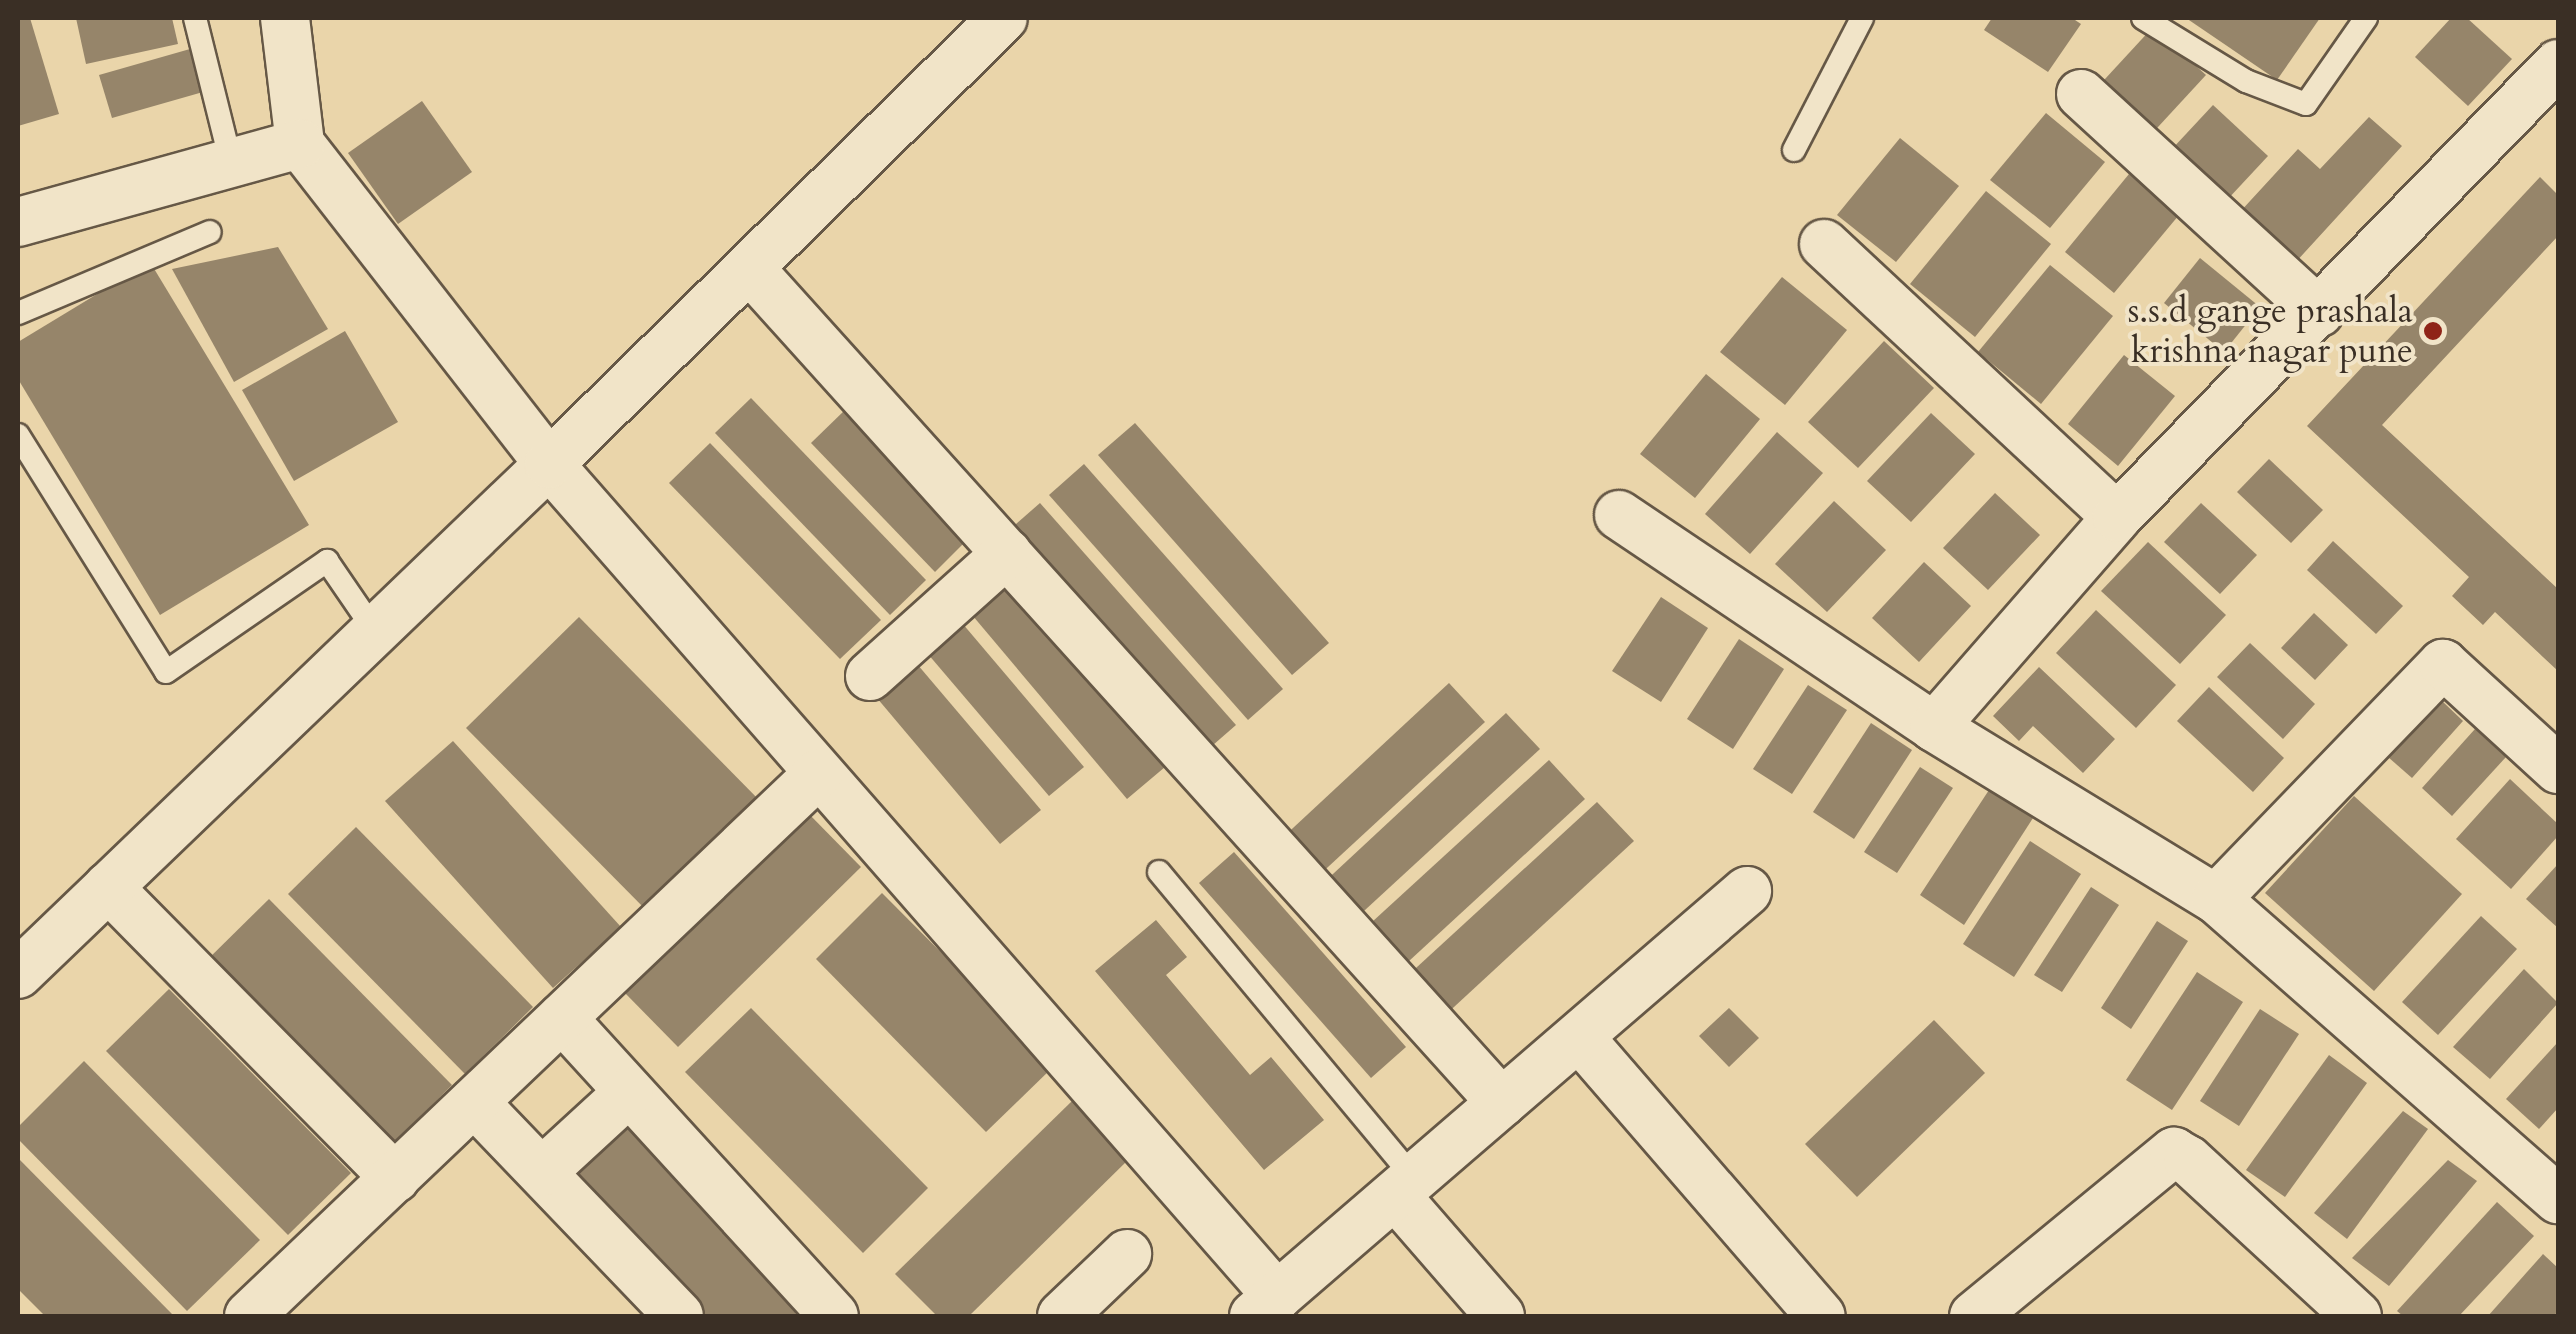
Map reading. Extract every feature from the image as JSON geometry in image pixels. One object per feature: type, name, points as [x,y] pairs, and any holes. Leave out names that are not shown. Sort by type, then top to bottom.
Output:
[{"type":"street","points":[[284,18],[300,144],[549,464],[818,774],[1266,1306],[1747,892]]},
{"type":"street","points":[[18,974],[549,464],[1003,18]]},
{"type":"street","points":[[1934,727],[2117,517],[2558,64]]},
{"type":"street","points":[[2080,94],[2320,312]]},
{"type":"street","points":[[18,222],[300,144]]},
{"type":"street","points":[[1824,244],[2117,517]]},
{"type":"street","points":[[750,268],[1502,1103]]},
{"type":"street","points":[[1619,515],[1934,727],[2216,899],[2558,1199]]},
{"type":"street","points":[[870,676],[1006,553]]},
{"type":"street","points":[[2216,899],[2443,664],[2558,769]]},
{"type":"street","points":[[249,1316],[818,774]]},
{"type":"street","points":[[108,887],[394,1178]]},
{"type":"street","points":[[562,1018],[829,1315]]},
{"type":"street","points":[[1579,1037],[1795,1308]]},
{"type":"street","points":[[542,1172],[629,1092]]},
{"type":"street","points":[[474,1102],[679,1316]]},
{"type":"street","points":[[1974,1316],[2174,1152],[2188,1160],[2347,1314]]},
{"type":"street","points":[[1405,1187],[1500,1316]]},
{"type":"street","points":[[1062,1316],[1127,1254]]},
{"type":"lane","points":[[195,18],[231,162]]},
{"type":"lane","points":[[1794,150],[1862,18]]},
{"type":"lane","points":[[2143,18],[2246,81],[2306,104],[2366,18]]},
{"type":"lane","points":[[18,313],[210,232]]},
{"type":"lane","points":[[18,435],[166,672],[327,561],[376,631]]},
{"type":"lane","points":[[1159,872],[1405,1187]]},
{"type":"building","points":[[18,18],[30,18],[59,114],[18,126]]},
{"type":"building","points":[[76,18],[172,18],[178,44],[86,64]]},
{"type":"building","points":[[1992,18],[2072,18],[2081,24],[2048,72],[1984,30]]},
{"type":"building","points":[[2186,18],[2320,18],[2277,80]]},
{"type":"building","points":[[2451,18],[2467,18],[2512,59],[2468,106],[2415,57]]},
{"type":"building","points":[[2153,27],[2206,75],[2146,140],[2093,92]]},
{"type":"building","points":[[190,49],[203,92],[112,118],[99,75]]},
{"type":"building","points":[[422,101],[472,172],[398,224],[348,153]]},
{"type":"building","points":[[2213,105],[2268,156],[2227,200],[2172,149]]},
{"type":"building","points":[[2046,113],[2105,162],[2050,228],[1990,180]]},
{"type":"building","points":[[2369,117],[2402,146],[2294,264],[2239,213],[2298,149],[2320,169]]},
{"type":"building","points":[[1900,138],[1959,186],[1896,262],[1837,215]]},
{"type":"building","points":[[2129,174],[2179,215],[2114,293],[2065,252]]},
{"type":"building","name":"s.s.d gange prashala krishna nagar pune","points":[[2540,177],[2558,195],[2558,236],[2382,425],[2558,589],[2558,671],[2495,612],[2483,625],[2452,596],[2469,577],[2307,426]]},
{"type":"building","points":[[1986,191],[2051,244],[1975,337],[1910,284]]},
{"type":"building","points":[[278,247],[328,329],[234,382],[172,269]]},
{"type":"building","points":[[2200,258],[2260,307],[2224,352],[2164,303]]},
{"type":"building","points":[[150,262],[309,525],[160,615],[18,379],[18,342]]},
{"type":"building","points":[[2050,265],[2113,316],[2041,404],[1978,352]]},
{"type":"building","points":[[1782,277],[1847,330],[1785,405],[1720,352]]},
{"type":"building","points":[[345,331],[398,422],[294,481],[242,390]]},
{"type":"building","points":[[1884,341],[1934,388],[1858,468],[1808,422]]},
{"type":"building","points":[[2124,355],[2175,396],[2118,466],[2068,424]]},
{"type":"building","points":[[1706,374],[1760,419],[1695,498],[1640,454]]},
{"type":"building","points":[[751,398],[926,580],[890,615],[715,433]]},
{"type":"building","points":[[847,408],[971,536],[935,572],[811,443]]},
{"type":"building","points":[[1931,413],[1975,454],[1911,522],[1867,481]]},
{"type":"building","points":[[1135,423],[1329,643],[1292,675],[1098,455]]},
{"type":"building","points":[[1777,432],[1823,473],[1750,554],[1705,514]]},
{"type":"building","points":[[710,443],[881,620],[840,659],[669,483]]},
{"type":"building","points":[[2269,459],[2323,510],[2291,543],[2237,492]]},
{"type":"building","points":[[1084,464],[1283,689],[1248,720],[1049,495]]},
{"type":"building","points":[[1995,493],[2040,535],[1988,590],[1943,548]]},
{"type":"building","points":[[1834,501],[1886,550],[1827,612],[1775,564]]},
{"type":"building","points":[[1040,503],[1236,725],[1197,759],[1001,537]]},
{"type":"building","points":[[2201,503],[2257,555],[2220,594],[2164,542]]},
{"type":"building","points":[[2333,541],[2403,606],[2376,634],[2307,570]]},
{"type":"building","points":[[2148,542],[2226,615],[2180,664],[2101,591]]},
{"type":"building","points":[[1924,562],[1971,606],[1919,662],[1872,618]]},
{"type":"building","points":[[1000,571],[1165,767],[1127,799],[962,603]]},
{"type":"building","points":[[1661,597],[1708,628],[1661,702],[1612,671]]},
{"type":"building","points":[[951,610],[1084,767],[1049,796],[916,640]]},
{"type":"building","points":[[2096,610],[2176,685],[2136,728],[2056,653]]},
{"type":"building","points":[[2314,613],[2348,645],[2315,680],[2281,648]]},
{"type":"building","points":[[579,617],[764,805],[652,916],[466,728]]},
{"type":"building","points":[[1739,639],[1784,669],[1733,749],[1687,719]]},
{"type":"building","points":[[2250,643],[2315,704],[2283,739],[2217,677]]},
{"type":"building","points":[[906,651],[1041,810],[1000,844],[866,685]]},
{"type":"building","points":[[2039,667],[2115,739],[2083,773],[2033,726],[2019,741],[1993,716]]},
{"type":"building","points":[[1449,683],[1485,722],[1315,879],[1279,841]]},
{"type":"building","points":[[1808,685],[1847,710],[1792,794],[1753,769]]},
{"type":"building","points":[[2209,687],[2284,758],[2253,792],[2177,721]]},
{"type":"building","points":[[2441,700],[2463,721],[2412,778],[2388,757]]},
{"type":"building","points":[[1506,713],[1540,749],[1352,922],[1319,887]]},
{"type":"building","points":[[1871,723],[1912,750],[1854,839],[1813,812]]},
{"type":"building","points":[[2475,729],[2506,757],[2452,816],[2422,788]]},
{"type":"building","points":[[453,741],[621,927],[553,988],[385,801]]},
{"type":"building","points":[[1549,760],[1585,799],[1396,973],[1360,933]]},
{"type":"building","points":[[1920,767],[1953,788],[1897,873],[1864,852]]},
{"type":"building","points":[[2510,779],[2558,824],[2558,836],[2511,889],[2456,839]]},
{"type":"building","points":[[1989,790],[2033,818],[1964,925],[1920,895]]},
{"type":"building","points":[[2354,796],[2462,894],[2374,991],[2265,893]]},
{"type":"building","points":[[1597,802],[1634,841],[1441,1019],[1404,979]]},
{"type":"building","points":[[807,812],[861,867],[678,1047],[624,992]]},
{"type":"building","points":[[356,827],[533,1007],[465,1074],[288,894]]},
{"type":"building","points":[[2030,841],[2081,874],[2014,977],[1963,944]]},
{"type":"building","points":[[1234,852],[1406,1047],[1371,1078],[1199,883]]},
{"type":"building","points":[[2558,864],[2558,928],[2526,899]]},
{"type":"building","points":[[2091,887],[2119,905],[2062,992],[2034,975]]},
{"type":"building","points":[[882,893],[1054,1066],[986,1132],[816,959]]},
{"type":"building","points":[[269,899],[452,1085],[381,1155],[198,969]]},
{"type":"building","points":[[2481,916],[2517,949],[2438,1035],[2402,1002]]},
{"type":"building","points":[[1156,920],[1187,957],[1166,975],[1250,1075],[1271,1057],[1324,1120],[1264,1170],[1095,971]]},
{"type":"building","points":[[2157,921],[2188,941],[2131,1029],[2101,1008]]},
{"type":"building","points":[[2524,969],[2558,1003],[2490,1079],[2453,1047]]},
{"type":"building","points":[[2197,972],[2243,1002],[2172,1110],[2126,1080]]},
{"type":"building","points":[[169,989],[351,1173],[288,1235],[106,1051]]},
{"type":"building","points":[[751,1008],[928,1188],[863,1253],[685,1072]]},
{"type":"building","points":[[1729,1008],[1759,1038],[1729,1067],[1699,1036]]},
{"type":"building","points":[[2260,1009],[2299,1034],[2239,1126],[2200,1101]]},
{"type":"building","points":[[1934,1020],[1985,1073],[1857,1197],[1805,1144]]},
{"type":"building","points":[[2558,1042],[2558,1108],[2539,1129],[2506,1099]]},
{"type":"building","points":[[2329,1055],[2367,1083],[2285,1197],[2246,1170]]},
{"type":"building","points":[[84,1061],[260,1240],[187,1311],[18,1139],[18,1127]]},
{"type":"building","points":[[1072,1101],[1129,1159],[969,1316],[937,1316],[895,1274]]},
{"type":"building","points":[[2403,1111],[2428,1129],[2347,1239],[2314,1213]]},
{"type":"building","points":[[630,1118],[802,1308],[793,1316],[697,1316],[564,1182]]},
{"type":"building","points":[[18,1158],[174,1316],[45,1316],[18,1289]]},
{"type":"building","points":[[2448,1160],[2477,1181],[2389,1286],[2352,1258]]},
{"type":"building","points":[[2497,1202],[2534,1236],[2459,1316],[2403,1316],[2397,1311]]},
{"type":"building","points":[[2543,1254],[2558,1268],[2558,1311],[2554,1316],[2488,1316]]},
{"type":"place","name":"s.s.d gange prashala krishna nagar pune","points":[[2433,331]]}]
